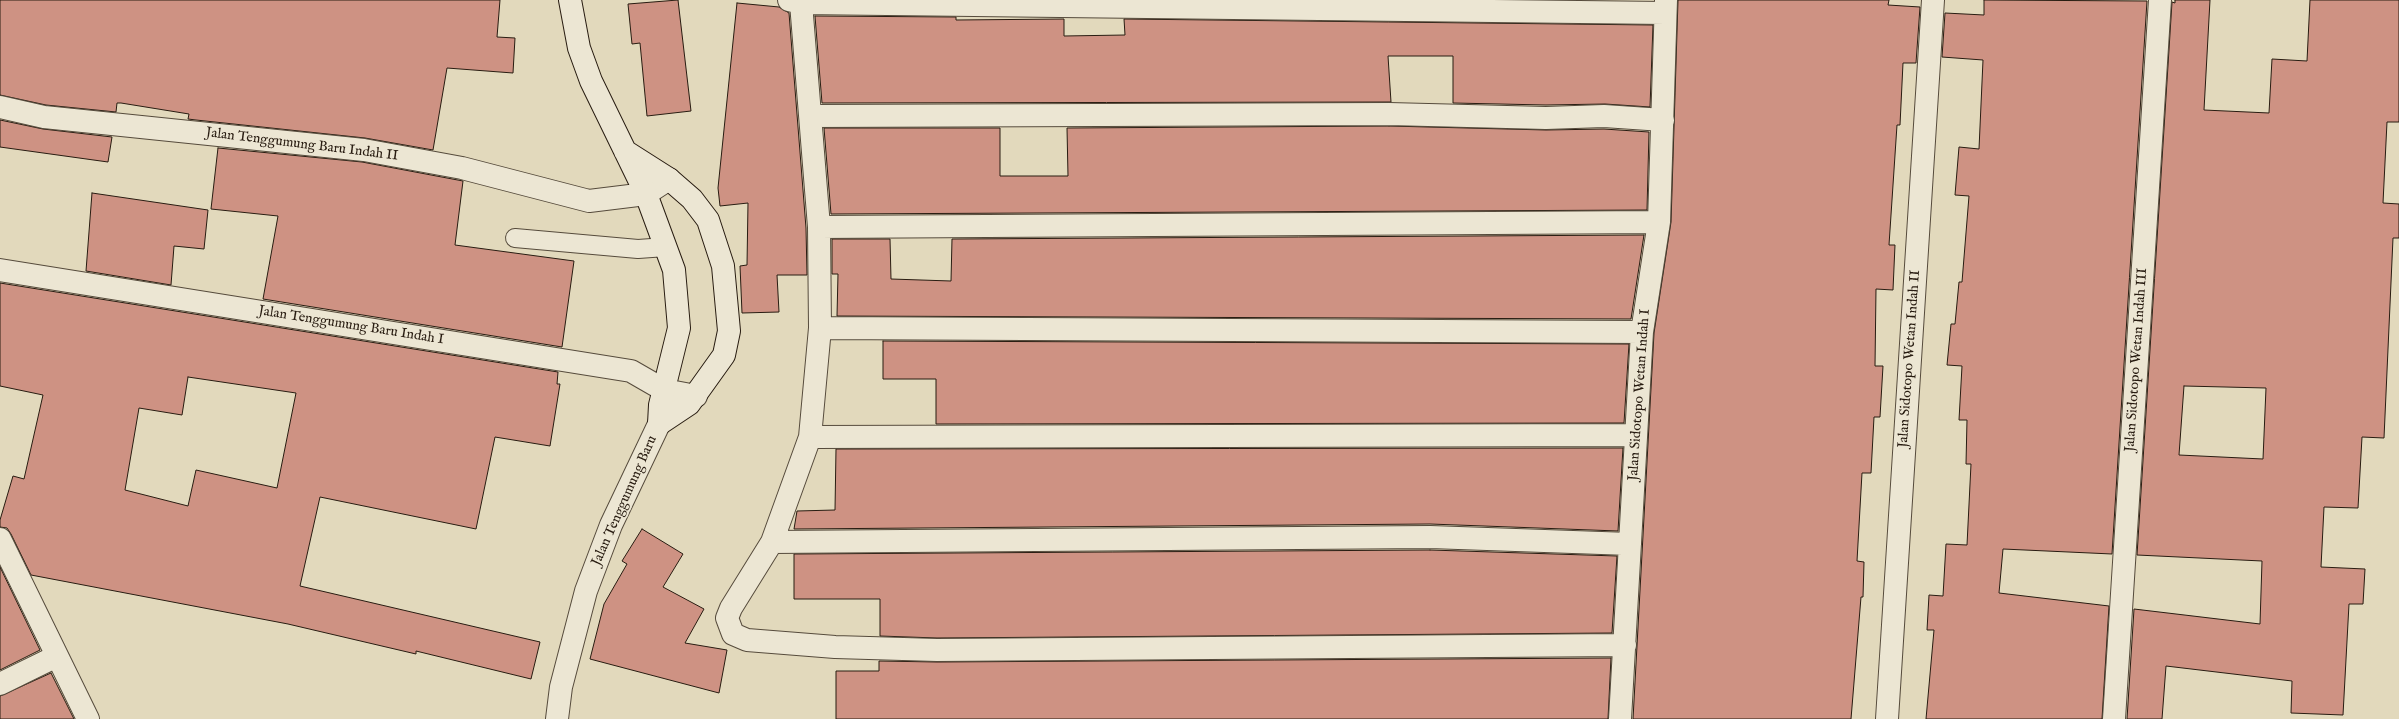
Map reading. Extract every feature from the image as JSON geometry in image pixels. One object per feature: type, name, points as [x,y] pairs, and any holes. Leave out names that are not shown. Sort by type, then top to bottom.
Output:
[{"type":"street","name":"Jalan Tenggumung Baru","points":[[557,719],[561,687],[586,591],[611,525],[659,424],[664,390],[679,328],[674,270],[646,194],[591,81],[579,48],[570,0]]},
{"type":"street","name":"Jalan Sidotopo Wetan Indah II","points":[[1887,719],[1933,0]]},
{"type":"street","name":"Jalan Sidotopo Wetan Indah III","points":[[2114,719],[2160,0]]},
{"type":"street","points":[[1625,645],[937,650],[835,647],[740,637],[730,630],[728,618],[729,613],[772,542],[810,437],[820,328],[819,227],[811,116],[795,2],[1665,7]]},
{"type":"street","name":"Jalan Sidotopo Wetan Indah I","points":[[1620,719],[1642,332],[1659,222],[1665,7]]},
{"type":"street","name":"Jalan Tenggumung Baru Indah II","points":[[0,106],[44,117],[364,150],[462,168],[589,201],[646,194],[669,179]]},
{"type":"street","points":[[811,116],[1389,114],[1546,118],[1604,116],[1663,120]]},
{"type":"street","name":"Jalan Tenggumung Baru","points":[[625,152],[669,179],[692,199],[708,220],[723,266],[729,331],[724,354],[696,396],[681,410],[659,424]]},
{"type":"street","points":[[819,227],[1659,222]]},
{"type":"street","name":"Jalan Tenggumung Baru Indah I","points":[[0,270],[631,371],[664,390],[696,396]]},
{"type":"street","points":[[820,328],[1642,332]]},
{"type":"street","points":[[810,437],[1636,435]]},
{"type":"street","points":[[772,542],[1430,537],[1630,544]]},
{"type":"street","points":[[0,539],[88,719]]},
{"type":"street","points":[[0,684],[57,656]]},
{"type":"lane","points":[[515,238],[638,249],[666,247]]},
{"type":"building","points":[[0,0],[500,0],[497,37],[515,38],[513,73],[447,68],[433,150],[365,138],[188,119],[189,114],[121,103],[117,103],[116,112],[46,105],[0,95]]},
{"type":"building","points":[[678,0],[691,111],[647,116],[640,43],[632,44],[628,4]]},
{"type":"building","points":[[1678,0],[1889,0],[1888,5],[1920,7],[1916,63],[1903,63],[1900,125],[1897,125],[1889,245],[1895,245],[1893,290],[1876,289],[1875,366],[1883,366],[1880,417],[1874,417],[1871,473],[1862,473],[1857,561],[1864,562],[1863,597],[1861,597],[1851,719],[1633,719],[1654,333],[1671,222]]},
{"type":"building","points":[[1984,0],[2147,1],[2112,554],[2003,549],[1999,593],[2109,606],[2102,719],[1926,719],[1934,630],[1927,630],[1929,595],[1943,596],[1946,544],[1967,545],[1971,464],[1966,464],[1967,420],[1959,420],[1962,366],[1947,365],[1951,324],[1955,324],[1959,282],[1962,282],[1969,196],[1955,195],[1959,147],[1979,149],[1983,60],[1942,57],[1945,13],[1984,15]]},
{"type":"building","points":[[2175,0],[2210,0],[2204,110],[2269,113],[2272,59],[2307,61],[2310,0],[2399,0],[2399,122],[2387,122],[2383,203],[2399,204],[2399,238],[2393,238],[2384,438],[2362,437],[2358,508],[2324,507],[2321,567],[2365,569],[2363,604],[2349,604],[2343,715],[2291,713],[2292,681],[2166,666],[2162,719],[2127,719],[2134,609],[2260,624],[2262,561],[2137,555],[2172,2],[2175,3]],"holes":[[[2184,386],[2266,388],[2263,459],[2179,455]]]},
{"type":"building","points":[[737,3],[779,7],[789,13],[806,228],[807,275],[777,275],[779,312],[742,313],[740,266],[747,265],[748,203],[720,206],[718,188]]},
{"type":"building","points":[[815,16],[956,17],[956,20],[1064,19],[1064,36],[1125,35],[1124,19],[1653,25],[1650,107],[1605,104],[1546,105],[1453,103],[1453,56],[1388,56],[1391,102],[822,103]]},
{"type":"building","points":[[0,120],[43,129],[112,137],[108,162],[0,147]]},
{"type":"building","points":[[1389,126],[1546,130],[1604,129],[1649,132],[1647,210],[831,214],[824,128],[1000,128],[1000,176],[1068,176],[1067,128]]},
{"type":"building","points":[[218,148],[362,162],[463,181],[455,245],[574,261],[562,347],[263,299],[278,216],[211,209]]},
{"type":"building","points":[[92,193],[208,210],[204,249],[174,246],[171,285],[86,271]]},
{"type":"building","points":[[1644,235],[1631,319],[837,316],[838,274],[832,274],[832,239],[890,239],[891,279],[951,281],[952,239]]},
{"type":"building","points":[[0,283],[558,372],[557,384],[560,384],[550,446],[495,437],[476,529],[320,497],[300,586],[540,642],[531,679],[416,651],[416,654],[288,624],[31,575],[11,534],[7,528],[0,527],[0,520],[13,476],[24,479],[43,395],[0,386]],"holes":[[[188,377],[296,393],[277,488],[196,470],[188,506],[125,490],[139,408],[182,415]]]},
{"type":"building","points":[[883,341],[1629,344],[1624,423],[936,424],[936,379],[883,379]]},
{"type":"building","points":[[1623,448],[1618,531],[1430,524],[794,529],[797,511],[835,510],[836,449]]},
{"type":"building","points":[[642,529],[683,554],[663,587],[704,609],[685,643],[727,650],[719,693],[590,659],[604,604],[627,564],[622,561]]},
{"type":"building","points":[[1430,550],[1617,556],[1612,633],[937,638],[880,636],[880,599],[794,599],[794,554]]},
{"type":"building","points":[[0,567],[40,650],[0,670]]},
{"type":"building","points":[[1611,658],[1608,719],[836,719],[836,671],[879,671],[879,661],[937,662]]},
{"type":"building","points":[[51,673],[74,719],[0,719],[0,696]]}]
